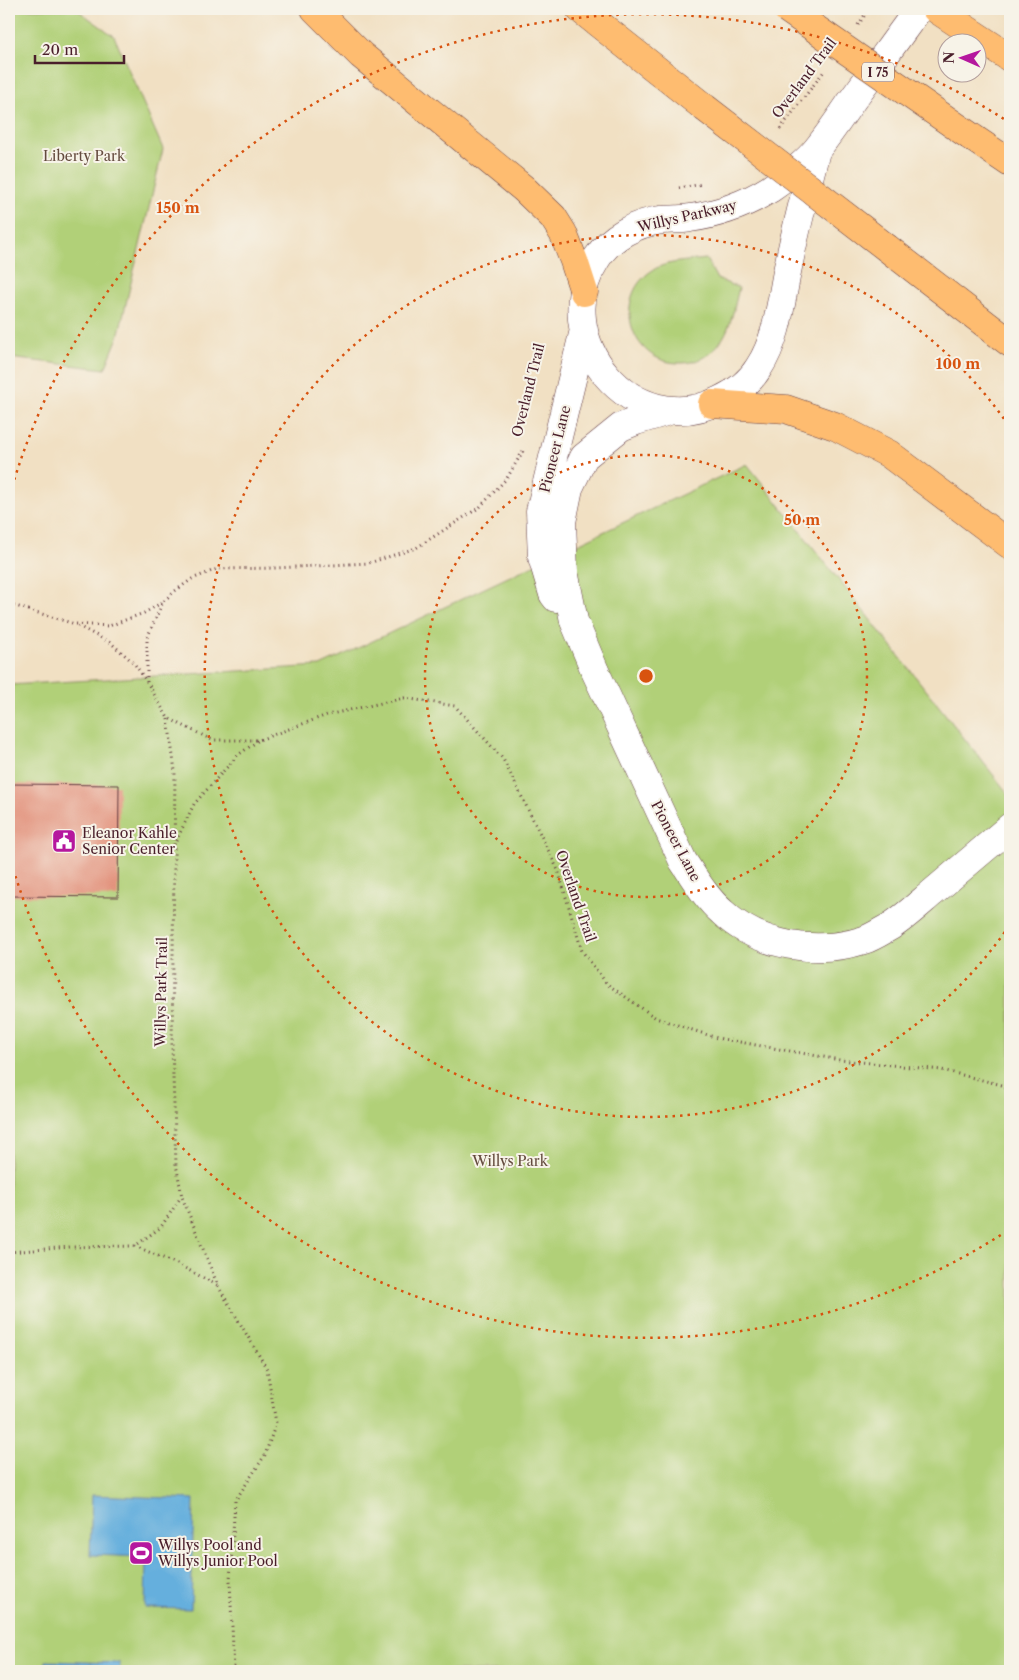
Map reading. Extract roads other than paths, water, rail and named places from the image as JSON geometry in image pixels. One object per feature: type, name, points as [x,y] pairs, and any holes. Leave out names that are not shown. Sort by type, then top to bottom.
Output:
[{"type":"highway","points":[[315,9],[361,55],[524,189],[553,217],[574,261],[584,292]]},
{"type":"highway","points":[[580,9],[705,108],[1010,343]]},
{"type":"highway","name":"I 75","points":[[787,9],[1010,163]]},
{"type":"highway","points":[[922,10],[1010,58]]},
{"type":"highway","points":[[712,404],[786,409],[835,426],[889,454],[1010,546]]},
{"type":"street","name":"Willys Parkway","points":[[584,330],[582,311],[589,273],[598,257],[610,243],[625,232],[642,224],[661,220],[689,218],[717,212],[744,202],[770,188],[794,171],[816,151],[922,10]]},
{"type":"street","name":"Willys Parkway","points":[[674,410],[692,409],[712,404],[730,395],[746,383],[758,369],[767,354],[773,337],[816,151]]},
{"type":"street","points":[[584,330],[589,349],[598,366],[610,381],[624,393],[640,402],[674,410]]},
{"type":"street","name":"Pioneer Lane","points":[[574,621],[553,594],[542,557],[540,511],[584,330]]},
{"type":"street","name":"Pioneer Lane","points":[[674,410],[621,427],[584,457],[569,488],[562,522],[564,571],[574,621],[595,671],[683,861],[700,886],[722,912],[744,929],[770,940],[798,947],[822,948],[842,946],[866,939],[893,925],[1010,827]]},
{"type":"water","points":[[92,1495],[194,1499],[191,1609],[145,1608],[146,1557],[90,1555]]},
{"type":"water","points":[[46,1661],[120,1663],[119,1671],[45,1671]]},
{"type":"place","name":"Eleanor Kahle Senior Center","points":[[64,841]]},
{"type":"place","name":"Willys Pool and Willys Junior Pool","points":[[141,1553]]},
{"type":"park label","name":"Liberty Park","points":[[84,156]]},
{"type":"park label","name":"Willys Park","points":[[510,1161]]}]
